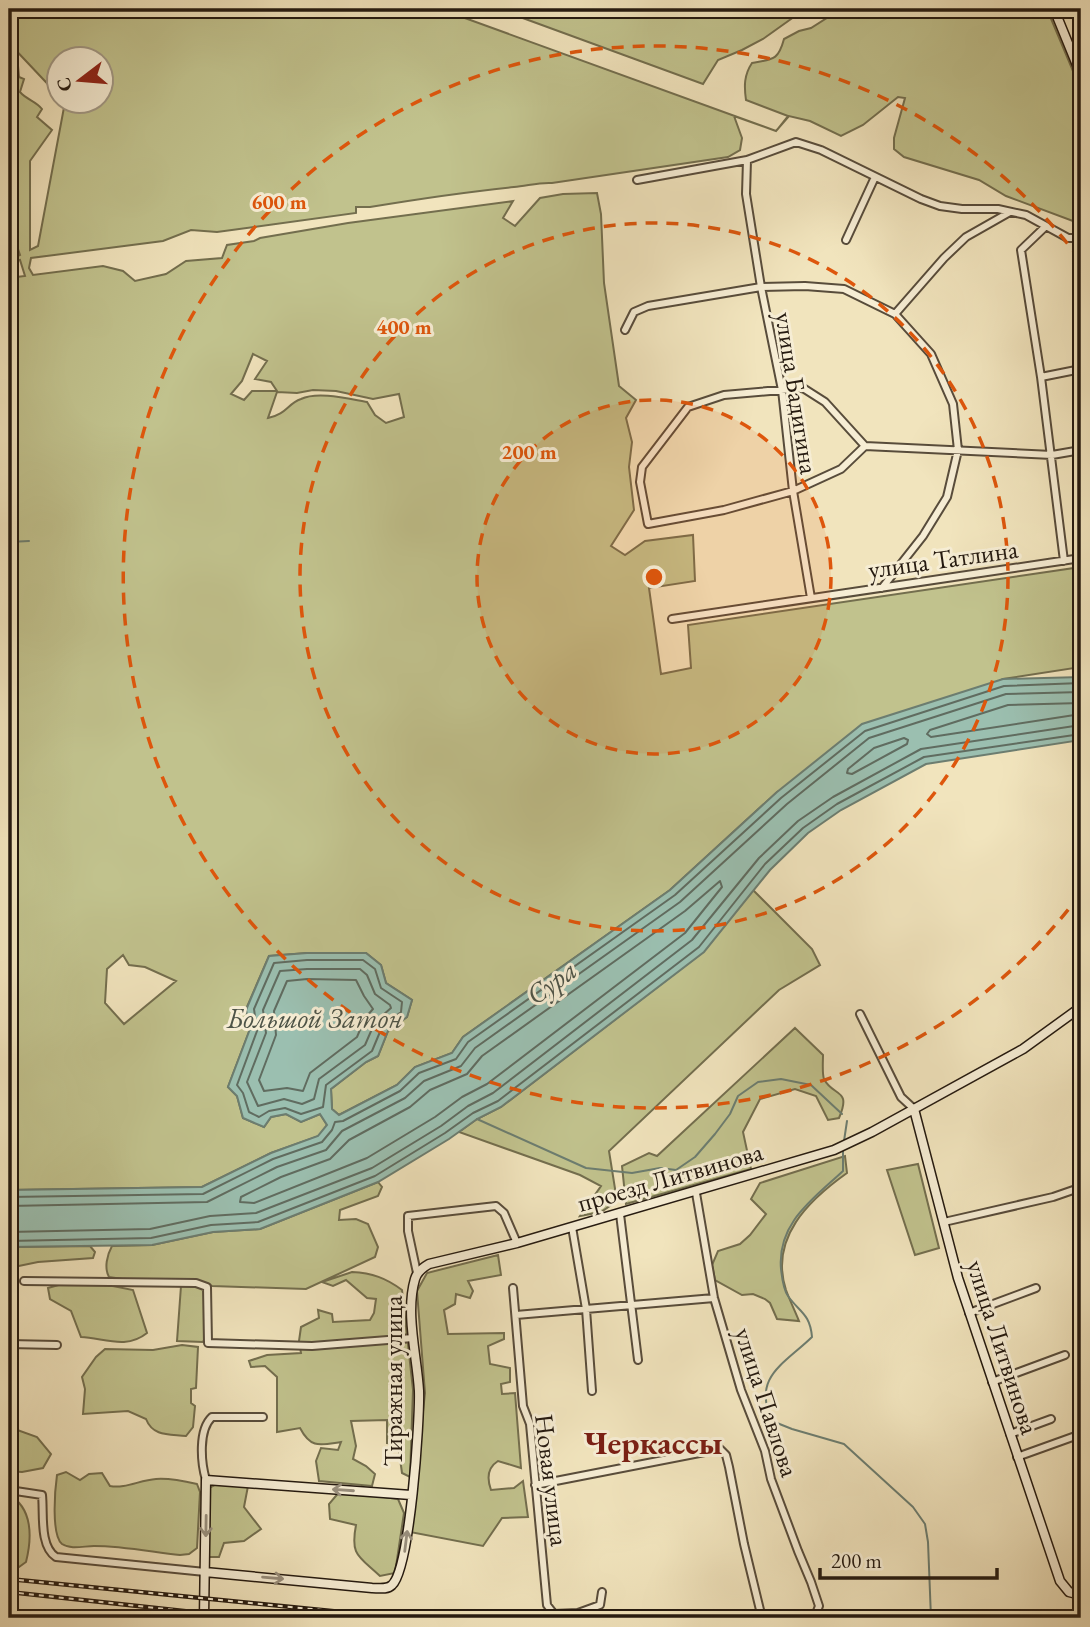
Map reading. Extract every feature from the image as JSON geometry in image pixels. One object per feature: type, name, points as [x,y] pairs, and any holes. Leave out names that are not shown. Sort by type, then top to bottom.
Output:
[{"type":"main road","points":[[1054,9],[1081,75]]},
{"type":"main road","name":"проезд Литвинова","points":[[429,1264],[517,1243],[696,1193],[834,1150],[1023,1049],[1081,1007]]},
{"type":"main road","name":"улица Литвинова","points":[[914,1109],[969,1313],[1017,1457],[1060,1581],[1069,1592],[1081,1595]]},
{"type":"main road","name":"Тиражная улица","points":[[205,1572],[372,1588],[387,1588],[393,1585],[403,1563],[417,1439],[419,1392],[413,1338],[413,1286],[417,1273],[429,1264]]},
{"type":"main road","points":[[204,1618],[206,1480],[411,1495]]},
{"type":"street","points":[[637,180],[747,160],[796,142],[821,150],[940,206],[1026,215],[1068,238],[1081,238]]},
{"type":"street","name":"улица Бадигина","points":[[747,160],[746,194],[782,390],[793,491],[811,598]]},
{"type":"street","points":[[846,240],[875,177]]},
{"type":"street","points":[[895,314],[966,237],[1010,212]]},
{"type":"street","points":[[1046,226],[1021,250],[1052,455],[1064,561]]},
{"type":"street","points":[[625,330],[634,312],[648,306],[761,287],[844,289],[895,314],[931,354],[953,404],[958,450],[947,497],[923,536],[882,588]]},
{"type":"street","points":[[1041,377],[1081,369]]},
{"type":"street","points":[[865,446],[842,469],[793,491],[724,510],[648,524],[640,482],[642,467],[688,407],[724,395],[803,388],[825,402],[865,446],[1052,455],[1081,450]]},
{"type":"street","name":"улица Татлина","points":[[672,619],[1081,558]]},
{"type":"street","points":[[860,1014],[901,1097],[914,1109]]},
{"type":"street","points":[[943,1222],[1053,1197],[1079,1188],[1081,1195]]},
{"type":"street","name":"улица Павлова","points":[[696,1193],[714,1298],[741,1390],[765,1451],[771,1479],[819,1606],[815,1616]]},
{"type":"street","points":[[417,1273],[408,1231],[408,1216],[496,1206],[504,1213],[517,1243]]},
{"type":"street","points":[[620,1214],[638,1360]]},
{"type":"street","points":[[572,1227],[586,1309],[592,1391]]},
{"type":"street","points":[[24,1281],[196,1283],[207,1287],[208,1343],[312,1346],[413,1338]]},
{"type":"street","name":"Новая улица","points":[[513,1288],[523,1406],[530,1423],[547,1605],[554,1614],[578,1613],[600,1605],[602,1592]]},
{"type":"street","points":[[969,1313],[1036,1288]]},
{"type":"street","points":[[516,1315],[714,1298]]},
{"type":"street","points":[[9,1344],[57,1345]]},
{"type":"street","points":[[992,1382],[1065,1355]]},
{"type":"street","points":[[206,1480],[202,1458],[204,1428],[212,1417],[263,1417]]},
{"type":"street","points":[[1010,1434],[1051,1419]]},
{"type":"street","points":[[1017,1457],[1081,1434]]},
{"type":"street","points":[[535,1485],[720,1449],[726,1455],[729,1467],[761,1615],[758,1618]]},
{"type":"street","points":[[9,1490],[43,1494],[46,1542],[56,1557],[205,1572]]},
{"type":"green space","points":[[9,9],[440,9],[776,131],[734,116],[742,138],[740,150],[728,157],[552,183],[356,207],[356,213],[217,232],[191,230],[163,241],[31,258],[29,268],[33,275],[103,266],[123,271],[135,281],[166,274],[186,261],[222,258],[227,245],[260,238],[348,223],[513,201],[503,218],[515,226],[540,198],[597,193],[601,214],[604,283],[619,386],[636,400],[626,418],[632,442],[629,467],[634,510],[611,546],[625,555],[645,541],[693,535],[695,581],[649,588],[661,674],[691,668],[688,625],[1081,567],[1081,667],[1003,679],[777,792],[670,890],[463,1037],[452,1053],[415,1067],[397,1085],[339,1115],[332,1109],[331,1089],[378,1056],[388,1031],[407,1017],[412,1000],[386,983],[381,965],[366,953],[269,956],[246,1009],[250,1029],[228,1087],[237,1096],[243,1118],[264,1127],[271,1117],[286,1114],[301,1122],[320,1114],[327,1125],[319,1136],[271,1153],[202,1187],[9,1190],[9,278],[25,276],[20,260],[9,262],[9,231],[13,258],[20,255],[9,223],[12,207],[9,197],[9,68],[18,66],[19,77],[24,79],[20,92],[42,109],[37,117],[52,130],[30,161],[30,250],[38,246],[62,116],[116,116],[116,46],[46,46],[46,82],[9,43]],"holes":[[[253,354],[267,361],[255,379],[271,382],[277,391],[252,391],[244,400],[231,394],[242,381]],[[313,390],[336,391],[373,399],[399,394],[404,417],[386,423],[375,415],[367,402],[334,396],[316,396],[296,401],[279,414],[268,418],[277,392],[297,393]],[[123,955],[129,965],[145,967],[176,981],[124,1024],[105,1003],[107,969]]]},
{"type":"green space","points":[[498,9],[805,9],[763,39],[718,60],[703,84]]},
{"type":"green space","points":[[841,9],[1047,9],[1081,90],[1081,224],[1006,196],[979,180],[904,157],[894,149],[894,138],[905,98],[898,97],[863,125],[841,136],[810,121],[789,116],[776,131],[788,116],[746,100],[745,81],[749,67],[752,63],[774,58],[784,39],[811,28]]},
{"type":"green space","points":[[753,890],[812,949],[820,965],[779,990],[609,1151],[617,1201],[601,1212],[580,1216],[601,1186],[580,1175],[459,1132],[501,1107],[703,952]]},
{"type":"green space","points":[[795,1028],[823,1055],[824,1079],[842,1097],[839,1118],[828,1120],[816,1096],[795,1089],[760,1099],[743,1132],[751,1169],[626,1204],[622,1166],[649,1153],[657,1156]]},
{"type":"green space","points":[[845,1156],[847,1173],[807,1208],[788,1237],[783,1254],[782,1271],[786,1290],[799,1321],[777,1319],[770,1303],[765,1299],[753,1294],[742,1295],[715,1280],[712,1265],[718,1251],[740,1244],[766,1214],[751,1199],[760,1183]]},
{"type":"green space","points":[[918,1164],[939,1248],[915,1255],[887,1170]]},
{"type":"green space","points":[[378,1182],[382,1187],[378,1196],[340,1210],[339,1220],[356,1219],[368,1224],[378,1247],[375,1257],[306,1289],[212,1286],[196,1280],[142,1282],[109,1277],[107,1273],[112,1246],[152,1245],[213,1232],[260,1229]]},
{"type":"green space","points":[[90,1246],[95,1252],[93,1258],[38,1262],[9,1268],[9,1247]]},
{"type":"green space","points":[[498,1255],[501,1275],[468,1281],[473,1291],[470,1298],[456,1294],[455,1304],[444,1310],[448,1334],[504,1333],[504,1339],[488,1346],[490,1364],[510,1368],[510,1382],[501,1384],[502,1394],[515,1393],[521,1468],[498,1461],[490,1470],[489,1482],[491,1490],[514,1488],[523,1481],[528,1517],[502,1518],[483,1546],[410,1532],[425,1393],[417,1291],[427,1273]]},
{"type":"green space","points":[[352,1272],[379,1277],[402,1290],[413,1390],[410,1477],[402,1473],[398,1444],[387,1443],[387,1420],[351,1421],[356,1446],[353,1459],[375,1474],[372,1486],[319,1481],[316,1461],[321,1448],[338,1450],[341,1442],[317,1444],[308,1439],[300,1428],[277,1432],[277,1377],[265,1366],[251,1367],[249,1361],[267,1355],[301,1353],[301,1327],[319,1318],[318,1310],[332,1314],[333,1322],[370,1320],[376,1299],[367,1298],[346,1280],[333,1286],[322,1282]]},
{"type":"green space","points":[[62,1284],[108,1285],[133,1290],[147,1333],[123,1342],[81,1337],[71,1311],[50,1299],[48,1288]]},
{"type":"green space","points":[[181,1286],[204,1287],[203,1342],[177,1341]]},
{"type":"green space","points":[[182,1345],[198,1347],[196,1388],[191,1389],[191,1403],[195,1406],[193,1427],[186,1436],[158,1432],[146,1419],[128,1411],[83,1414],[85,1389],[82,1377],[105,1349],[153,1350]]},
{"type":"green space","points":[[9,1427],[37,1437],[51,1454],[43,1468],[22,1472],[9,1471]]},
{"type":"green space","points":[[66,1472],[80,1480],[89,1474],[102,1473],[110,1486],[116,1487],[161,1479],[197,1484],[200,1492],[197,1548],[189,1554],[180,1555],[62,1544],[56,1531],[55,1501],[57,1475]]},
{"type":"green space","points":[[220,1482],[248,1486],[244,1507],[261,1529],[244,1541],[224,1543],[219,1557],[207,1557],[209,1488]]},
{"type":"green space","points":[[340,1491],[398,1499],[404,1513],[395,1573],[380,1576],[358,1555],[354,1543],[356,1525],[330,1519],[329,1504]]},
{"type":"green space","points":[[9,1495],[23,1508],[29,1524],[26,1562],[19,1567],[9,1567]]},
{"type":"water","points":[[1081,677],[1081,740],[926,764],[841,810],[808,833],[770,870],[704,952],[501,1107],[477,1119],[378,1182],[260,1229],[213,1232],[152,1245],[9,1247],[9,1190],[202,1187],[271,1153],[318,1136],[327,1125],[320,1114],[301,1122],[286,1114],[271,1117],[264,1127],[243,1118],[237,1096],[228,1087],[250,1029],[246,1010],[269,956],[366,953],[381,965],[386,983],[412,1000],[407,1017],[388,1031],[378,1056],[331,1089],[332,1109],[339,1115],[397,1085],[415,1067],[452,1053],[463,1037],[670,890],[777,792],[862,724],[1003,679]]},
{"type":"waterway","points":[[9,542],[29,541]]},
{"type":"waterway","points":[[477,1119],[586,1168],[632,1173],[660,1168],[676,1170],[695,1157],[730,1114],[738,1096],[758,1082],[781,1079],[811,1085],[842,1114]]},
{"type":"waterway","points":[[844,1141],[847,1121]]},
{"type":"waterway","points":[[843,1150],[843,1171],[799,1213],[785,1238],[781,1253],[784,1286],[788,1296],[809,1323],[812,1337],[781,1364],[768,1382],[767,1406],[772,1421],[844,1444],[913,1507],[925,1524],[928,1542],[931,1618]]},
{"type":"railway","points":[[9,1579],[402,1618]]},
{"type":"railway","points":[[9,1592],[248,1618]]},
{"type":"district","name":"Черкассы","points":[[653,1442]]},
{"type":"water label","name":"Сура","points":[[551,982]]},
{"type":"water label","name":"Большой Затон","points":[[315,1018]]}]
